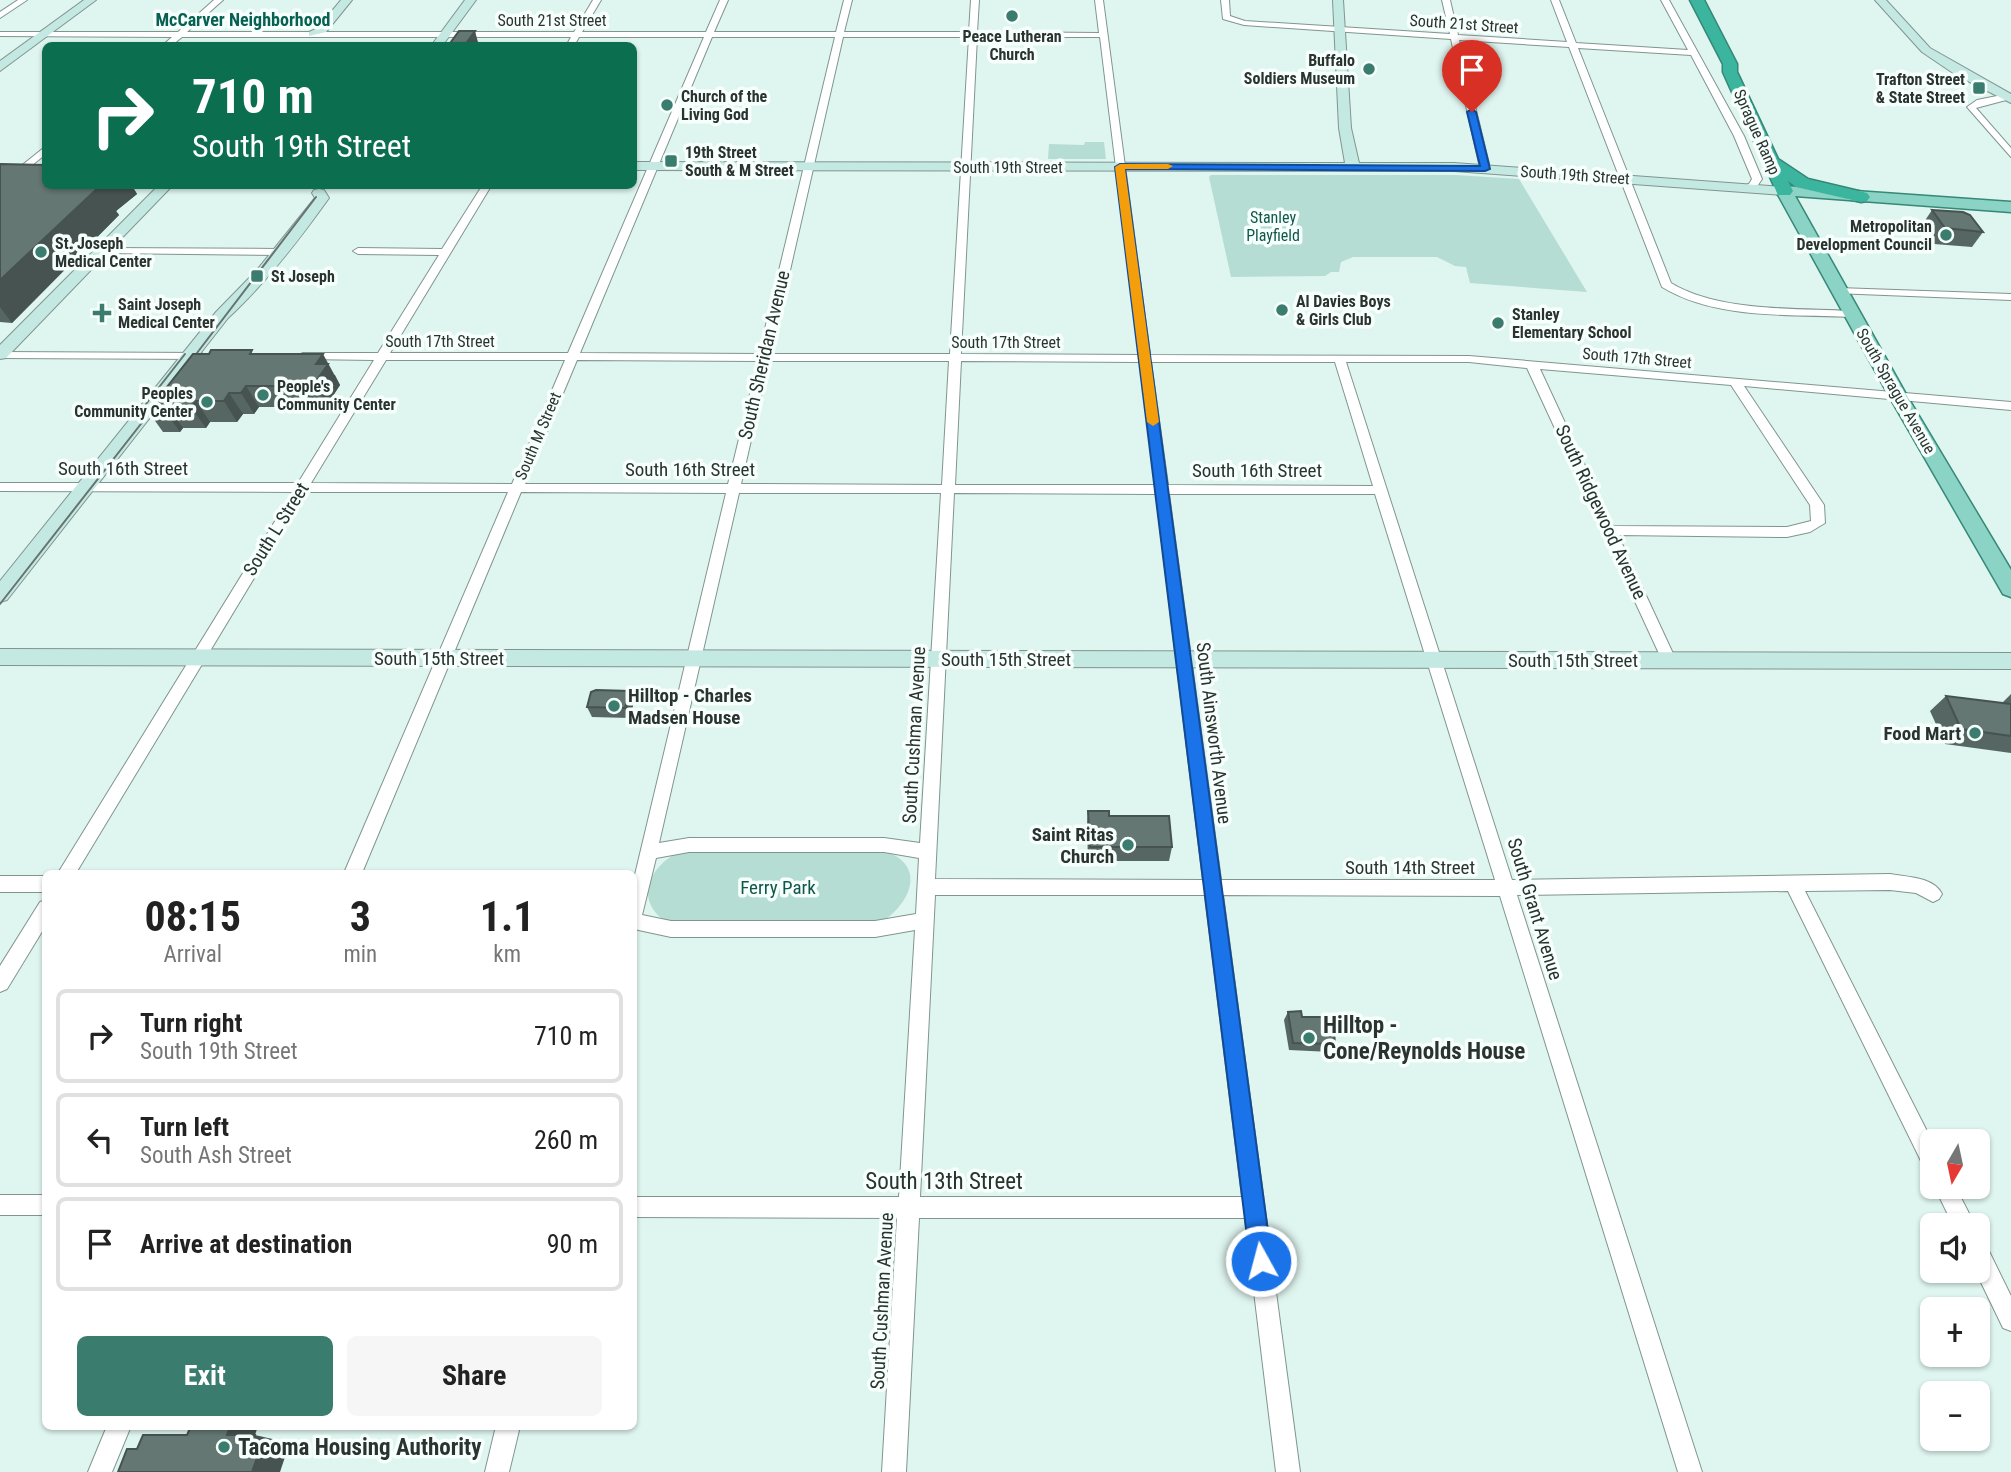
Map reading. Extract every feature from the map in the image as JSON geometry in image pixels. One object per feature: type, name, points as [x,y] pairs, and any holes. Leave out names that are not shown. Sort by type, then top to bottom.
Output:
[{"type":"highway","name":"Sprague Ramp","points":[[1688,0],[1712,54],[1730,72],[1784,191]]},
{"type":"highway","name":"Sprague Ramp","points":[[1698,0],[1730,64],[1730,72]]},
{"type":"highway","points":[[1769,161],[1802,183],[1861,197]]},
{"type":"main road","points":[[222,315],[246,294],[322,198],[322,189]]},
{"type":"main road","name":"South 19th Street","points":[[1784,191],[2011,207]]},
{"type":"main road","name":"South Sprague Avenue","points":[[1784,191],[1851,314],[2011,589]]},
{"type":"street","points":[[0,16],[23,0]]},
{"type":"street","points":[[0,67],[92,0]]},
{"type":"street","points":[[171,42],[219,0]]},
{"type":"street","points":[[306,42],[313,34],[322,30],[347,0]]},
{"type":"street","points":[[439,42],[471,0]]},
{"type":"street","points":[[572,42],[597,0]]},
{"type":"street","name":"South M Street","points":[[354,870],[724,0]]},
{"type":"street","name":"South Sheridan Avenue","points":[[637,885],[649,852],[848,0]]},
{"type":"street","name":"South Cushman Avenue","points":[[894,1472],[975,0]]},
{"type":"street","name":"South Ainsworth Avenue","points":[[1098,0],[1288,1472]]},
{"type":"street","name":"South 21st Street","points":[[1225,0],[1225,14],[1232,20],[1693,53]]},
{"type":"street","points":[[1338,0],[1345,128],[1353,167]]},
{"type":"street","points":[[1446,0],[1485,169]]},
{"type":"street","points":[[1555,0],[1666,285],[1676,292],[1706,302],[1851,314]]},
{"type":"street","points":[[1665,0],[1739,136],[1757,179],[1754,186],[1743,188]]},
{"type":"street","points":[[1880,0],[1926,50],[2009,98]]},
{"type":"street","name":"South 21st Street","points":[[0,34],[1103,35]]},
{"type":"street","points":[[2009,98],[1975,103],[1971,107],[2011,153]]},
{"type":"street","points":[[0,188],[42,152]]},
{"type":"street","points":[[0,165],[42,165]]},
{"type":"street","name":"South 19th Street","points":[[637,166],[1485,169],[1784,191]]},
{"type":"street","points":[[0,355],[161,189]]},
{"type":"street","points":[[0,596],[86,487],[199,356],[222,315],[230,292],[308,198],[322,189]]},
{"type":"street","name":"South L Street","points":[[69,870],[484,189]]},
{"type":"street","points":[[106,247],[279,252]]},
{"type":"street","points":[[358,251],[444,252]]},
{"type":"street","points":[[1838,291],[1899,296],[1964,294],[2011,297]]},
{"type":"street","points":[[0,355],[199,356]]},
{"type":"street","name":"South 17th Street","points":[[285,356],[1469,359],[2011,406]]},
{"type":"street","name":"South Grant Avenue","points":[[1339,358],[1690,1472]]},
{"type":"street","name":"South Ridgewood Avenue","points":[[1532,365],[1669,660]]},
{"type":"street","points":[[1610,530],[1787,532],[1805,529],[1818,523],[1817,505],[1735,382]]},
{"type":"street","name":"South 16th Street","points":[[0,487],[1381,490]]},
{"type":"street","name":"South 15th Street","points":[[0,657],[2011,661]]},
{"type":"street","points":[[649,852],[690,845],[884,845],[929,852]]},
{"type":"street","name":"South 14th Street","points":[[927,887],[1506,888],[1900,882],[1919,886],[1933,894]]},
{"type":"street","points":[[0,884],[42,884]]},
{"type":"street","points":[[1793,884],[1920,1138]]},
{"type":"street","points":[[0,983],[42,915]]},
{"type":"street","points":[[637,922],[671,929],[878,929],[925,920]]},
{"type":"street","points":[[0,1205],[42,1205]]},
{"type":"street","name":"South 13th Street","points":[[637,1207],[1254,1208]]},
{"type":"street","points":[[1990,1277],[2011,1320]]},
{"type":"street","points":[[100,1472],[117,1430]]},
{"type":"street","points":[[497,1472],[507,1430]]},
{"type":"green space","points":[[1085,142],[1104,142],[1106,159],[1048,159],[1049,144],[1084,145]]},
{"type":"green space","name":"Stanley Playfield","points":[[1456,175],[1519,179],[1587,292],[1470,283],[1466,267],[1455,266],[1437,257],[1353,257],[1341,262],[1339,272],[1331,272],[1325,276],[1231,277],[1209,177]]},
{"type":"green space","name":"Ferry Park","points":[[867,848],[894,855],[909,871],[910,881],[904,900],[881,922],[665,921],[655,912],[650,902],[648,892],[655,872],[662,863],[683,850]]},
{"type":"building","points":[[459,31],[475,31],[467,42],[451,42]]},
{"type":"building","points":[[0,164],[42,165],[42,189],[97,189],[0,280]]},
{"type":"building","points":[[1932,210],[1970,215],[1983,232],[1945,228]]},
{"type":"building","points":[[211,350],[252,350],[250,354],[323,354],[316,364],[328,364],[315,383],[304,383],[302,386],[246,386],[241,393],[229,393],[224,401],[196,401],[191,407],[168,407],[165,411],[148,411],[193,354],[209,354]]},
{"type":"building","points":[[630,691],[625,708],[587,707],[591,692]]},
{"type":"building","points":[[1946,696],[2011,704],[2011,736],[1961,729]]},
{"type":"building","points":[[1088,811],[1109,811],[1109,816],[1169,816],[1172,847],[1090,847]]},
{"type":"building","name":"Hilltop - Cone/Reynolds House","points":[[1301,1011],[1302,1017],[1328,1017],[1333,1020],[1335,1044],[1293,1043],[1288,1012]]},
{"type":"building","name":"Tacoma Housing Authority","points":[[189,1430],[229,1430],[227,1435],[255,1435],[251,1449],[260,1449],[252,1472],[118,1472],[127,1449],[137,1449],[143,1435],[187,1435]]},
{"type":"tram line","points":[[184,370],[316,197]]},
{"type":"tram line","points":[[146,404],[185,354]]},
{"type":"tram line","points":[[0,604],[162,397]]},
{"type":"slow traffic","points":[[1153,422],[1120,167],[1168,166]]},
{"type":"place","name":"Peace Lutheran Church","points":[[1012,16]]},
{"type":"place","name":"Buffalo Soldiers Museum","points":[[1369,69]]},
{"type":"place","name":"Trafton Street & State Street","points":[[1979,88]]},
{"type":"place","name":"Church of the Living God","points":[[667,105]]},
{"type":"place","name":"19th Street South & M Street","points":[[671,161]]},
{"type":"place","name":"Metropolitan Development Council","points":[[1946,235]]},
{"type":"place","name":"St. Joseph Medical Center","points":[[41,252]]},
{"type":"place","name":"St Joseph","points":[[257,276]]},
{"type":"place","name":"Al Davies Boys & Girls Club","points":[[1282,310]]},
{"type":"place","name":"Saint Joseph Medical Center","points":[[102,313]]},
{"type":"place","name":"Stanley Elementary School","points":[[1498,323]]},
{"type":"place","name":"People's Community Center","points":[[263,395]]},
{"type":"place","name":"Peoples Community Center","points":[[207,402]]},
{"type":"place","name":"Hilltop - Charles Madsen House","points":[[614,706]]},
{"type":"place","name":"Food Mart","points":[[1975,733]]},
{"type":"place","name":"Saint Ritas Church","points":[[1128,845]]},
{"type":"place","name":"Hilltop - Cone/Reynolds House","points":[[1309,1038]]},
{"type":"place","name":"Tacoma Housing Authority","points":[[224,1447]]},
{"type":"district","name":"McCarver Neighborhood","points":[[243,19]]},
{"type":"route","points":[[1261,1261],[1120,167],[1485,169],[1472,112]]}]
